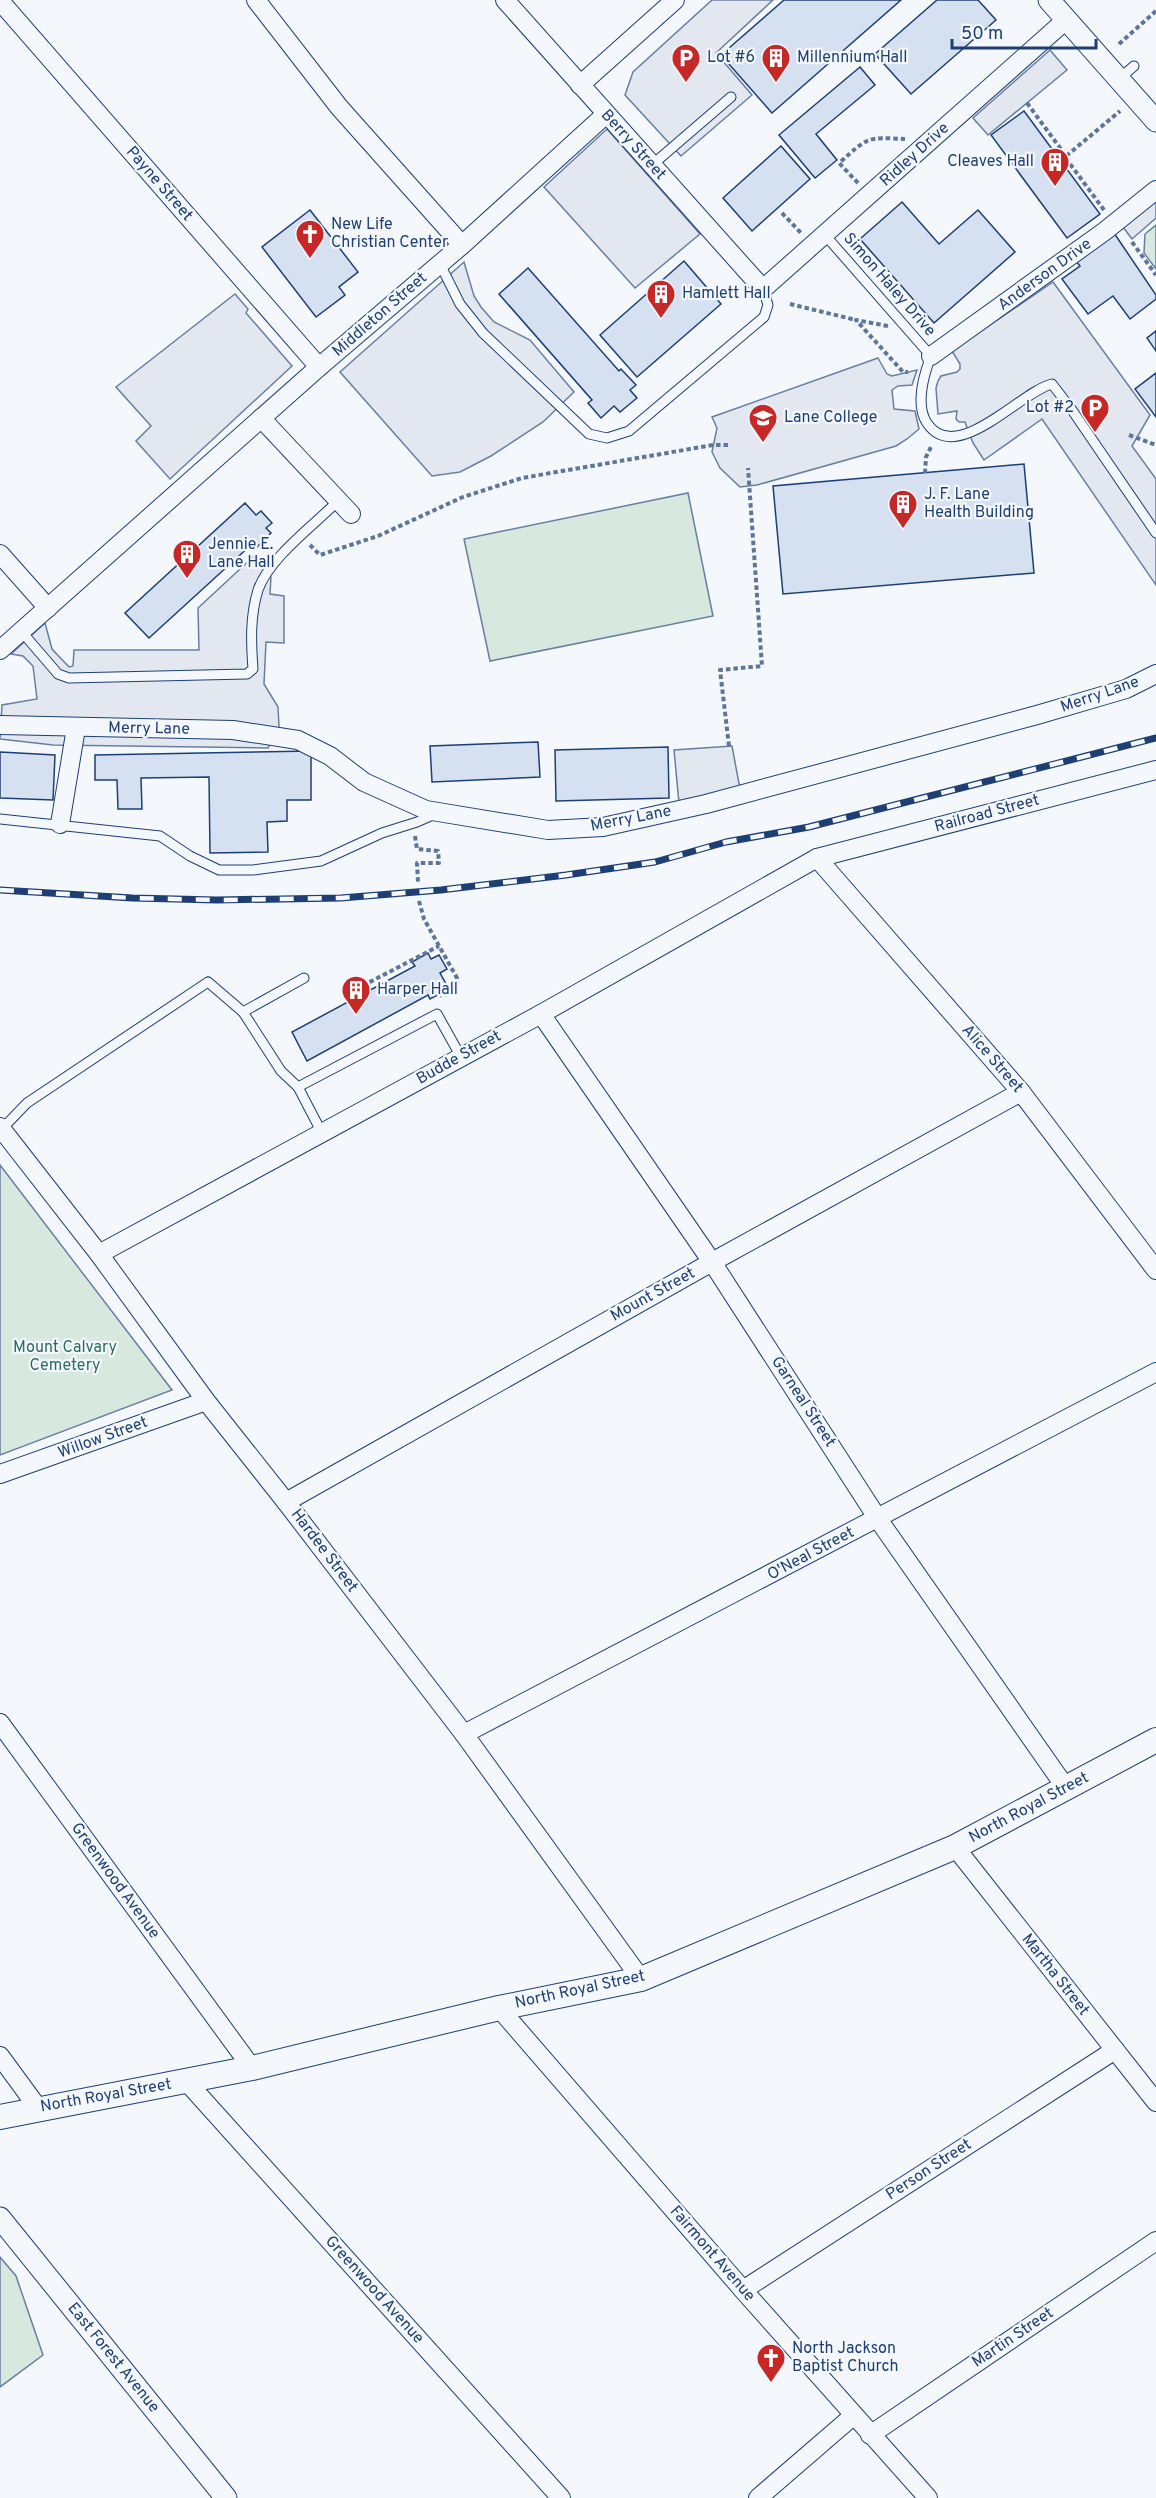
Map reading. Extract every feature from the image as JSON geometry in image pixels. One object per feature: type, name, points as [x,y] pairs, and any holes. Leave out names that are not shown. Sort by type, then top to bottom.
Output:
[{"type":"main road","name":"North Royal Street","points":[[0,2116],[187,2082],[499,2008],[642,1979],[955,1847],[1156,1740]]},
{"type":"street","points":[[256,0],[339,107],[462,245]]},
{"type":"street","name":"Berry Street","points":[[504,0],[763,289]]},
{"type":"street","points":[[580,85],[675,0]]},
{"type":"street","points":[[1049,0],[1066,20],[1126,72],[1156,121]]},
{"type":"street","name":"Payne Street","points":[[0,1],[319,367]]},
{"type":"street","name":"Ridley Drive","points":[[763,289],[1066,20]]},
{"type":"street","name":"Middleton Street","points":[[0,650],[319,367],[462,245],[605,115]]},
{"type":"street","name":"Anderson Drive","points":[[931,356],[1105,231],[1156,190]]},
{"type":"street","points":[[261,418],[344,507]]},
{"type":"street","points":[[0,554],[48,608]]},
{"type":"street","name":"Merry Lane","points":[[0,725],[233,730],[298,740],[330,756],[364,782],[426,810],[548,830],[603,827],[813,777],[1126,689],[1156,674]]},
{"type":"street","points":[[60,824],[76,728]]},
{"type":"street","name":"Railroad Street","points":[[817,858],[1156,770]]},
{"type":"street","name":"Budde Street","points":[[99,1254],[541,1014],[817,858]]},
{"type":"street","name":"Alice Street","points":[[817,858],[1021,1092],[1156,1270]]},
{"type":"street","name":"Garneal Street","points":[[541,1014],[712,1262],[878,1519],[1066,1788]]},
{"type":"street","name":"Mount Street","points":[[286,1502],[712,1262],[1021,1092]]},
{"type":"street","name":"Hardee Street","points":[[1,1128],[99,1254],[206,1401],[464,1734],[642,1979]]},
{"type":"street","name":"O'Neal Street","points":[[464,1734],[1156,1372]]},
{"type":"street","name":"Willow Street","points":[[0,1474],[206,1401]]},
{"type":"street","name":"Greenwood Avenue","points":[[0,1723],[252,2068]]},
{"type":"street","name":"Martha Street","points":[[955,1847],[1156,2102]]},
{"type":"street","name":"Fairmont Avenue","points":[[499,2008],[743,2290],[928,2498]]},
{"type":"street","name":"Person Street","points":[[743,2290],[1115,2050]]},
{"type":"street","points":[[0,2056],[38,2108]]},
{"type":"street","name":"Greenwood Avenue","points":[[187,2082],[561,2498]]},
{"type":"street","name":"East Forest Avenue","points":[[0,2218],[226,2498]]},
{"type":"street","name":"Martin Street","points":[[870,2435],[1156,2241]]},
{"type":"street","points":[[758,2498],[854,2416]]},
{"type":"lane","points":[[652,165],[731,97]]},
{"type":"lane","name":"Simon Haley Drive","points":[[825,235],[931,356],[921,386],[924,418],[929,426],[938,432]]},
{"type":"lane","points":[[440,264],[460,303],[483,333],[589,434],[607,438],[629,431],[764,317],[768,305],[763,289]]},
{"type":"lane","points":[[938,432],[945,435],[967,434],[980,429],[1040,387],[1052,384],[1156,533]]},
{"type":"lane","points":[[21,631],[58,674],[69,678],[247,674],[253,669],[251,629],[259,589],[276,562],[344,507]]},
{"type":"lane","points":[[0,819],[160,836],[190,856],[219,870],[253,870],[321,861],[382,833],[417,822],[438,812]]},
{"type":"lane","points":[[243,1012],[304,978]]},
{"type":"lane","points":[[1,1128],[27,1103],[208,982],[243,1012],[281,1071],[298,1087],[322,1133]]},
{"type":"lane","points":[[298,1087],[437,1014],[461,1057]]},
{"type":"path","points":[[1119,44],[1156,11]]},
{"type":"path","points":[[1027,103],[1110,218]]},
{"type":"path","points":[[1060,160],[1120,111]]},
{"type":"path","points":[[861,187],[839,162],[872,137],[915,139]]},
{"type":"path","points":[[782,213],[805,237]]},
{"type":"path","points":[[1132,242],[1156,275]]},
{"type":"path","points":[[790,304],[891,327]]},
{"type":"path","points":[[856,320],[903,372],[908,372]]},
{"type":"path","points":[[925,473],[926,457],[938,432]]},
{"type":"path","points":[[1129,435],[1156,445]]},
{"type":"path","points":[[307,542],[320,555],[378,536],[463,497],[522,478],[713,445],[728,445]]},
{"type":"path","points":[[729,746],[720,670],[762,666],[748,468]]},
{"type":"path","points":[[416,847],[438,851],[439,863],[417,863],[418,882]]},
{"type":"path","points":[[419,901],[424,919],[458,984],[455,989],[440,996]]},
{"type":"path","points":[[343,996],[439,945]]},
{"type":"green space","points":[[1156,225],[1156,269],[1144,253],[1145,234]]},
{"type":"green space","points":[[688,493],[713,616],[490,661],[464,539]]},
{"type":"green space","name":"Mount Calvary Cemetery","points":[[0,1165],[172,1390],[0,1455]]},
{"type":"green space","points":[[0,2257],[16,2276],[43,2355],[0,2387]]},
{"type":"shaded area","name":"Lot #6","points":[[712,0],[773,0],[716,53],[752,95],[681,156],[625,95],[633,72]]},
{"type":"shaded area","points":[[1050,50],[1067,70],[988,135],[973,118]]},
{"type":"shaded area","points":[[607,129],[700,234],[635,288],[544,187]]},
{"type":"shaded area","points":[[1156,199],[1156,218],[1132,239],[1123,227]]},
{"type":"shaded area","points":[[464,262],[474,296],[481,307],[494,322],[530,340],[574,392],[543,422],[491,456],[460,472],[432,476],[340,372]]},
{"type":"shaded area","name":"Lot #2","points":[[1053,282],[1150,415],[1132,446],[1156,479],[1156,585],[1042,419],[984,460],[973,443],[965,422],[959,422],[956,419],[957,411],[938,414],[936,388],[938,381],[941,376],[960,369],[960,364],[952,351]]},
{"type":"shaded area","points":[[235,294],[248,309],[246,313],[292,366],[170,479],[136,441],[151,426],[116,387]]},
{"type":"shaded area","points":[[878,358],[887,374],[892,376],[917,370],[912,385],[898,386],[892,390],[894,409],[915,411],[919,429],[907,439],[896,446],[757,485],[740,487],[720,468],[712,452],[717,428],[712,417]]},
{"type":"shaded area","points":[[253,557],[271,577],[270,594],[284,596],[284,643],[266,642],[264,684],[278,707],[279,727],[268,748],[53,745],[0,739],[2,705],[37,699],[33,666],[23,656],[11,654],[45,623],[52,649],[69,667],[73,666],[74,650],[199,650],[198,608]]},
{"type":"shaded area","points":[[732,746],[740,789],[679,803],[674,750]]},
{"type":"building","name":"Millennium Hall","points":[[784,0],[901,0],[772,113],[721,55]]},
{"type":"building","points":[[937,0],[978,0],[996,20],[911,94],[875,54]]},
{"type":"building","points":[[860,67],[875,85],[816,134],[837,160],[815,178],[779,135]]},
{"type":"building","name":"Cleaves Hall","points":[[1024,111],[1100,214],[1067,238],[991,135]]},
{"type":"building","points":[[781,146],[810,179],[752,231],[723,198]]},
{"type":"building","points":[[902,202],[939,244],[978,210],[1015,252],[934,323],[860,239]]},
{"type":"building","name":"New Life Christian Center","points":[[310,210],[358,272],[339,287],[345,295],[316,317],[262,247]]},
{"type":"building","points":[[1114,233],[1156,295],[1156,299],[1130,319],[1113,296],[1088,314],[1062,279],[1080,266],[1076,261]]},
{"type":"building","name":"Hamlett Hall","points":[[684,261],[721,304],[637,377],[600,335]]},
{"type":"building","points":[[528,268],[619,371],[621,369],[636,385],[630,390],[637,398],[620,412],[614,406],[601,418],[588,403],[592,400],[499,294]]},
{"type":"building","points":[[1156,331],[1156,351],[1147,338]]},
{"type":"building","points":[[1156,373],[1156,417],[1135,389]]},
{"type":"building","name":"J. F. Lane Health Building","points":[[1024,464],[1034,573],[783,594],[773,486]]},
{"type":"building","name":"Jennie E. Lane Hall","points":[[245,503],[256,515],[261,511],[272,523],[266,528],[271,533],[256,548],[252,544],[149,638],[125,613]]},
{"type":"building","points":[[538,742],[540,777],[432,782],[430,746]]},
{"type":"building","points":[[668,747],[669,798],[556,801],[555,750]]},
{"type":"building","points":[[311,751],[311,800],[287,800],[287,821],[267,822],[268,852],[210,853],[209,777],[141,778],[142,809],[118,809],[117,780],[95,780],[95,755]]},
{"type":"building","points":[[0,752],[55,755],[53,800],[0,798]]},
{"type":"building","name":"Harper Hall","points":[[428,953],[431,959],[439,955],[447,969],[440,973],[449,989],[430,999],[428,995],[307,1061],[292,1032],[415,966],[412,962]]},
{"type":"railway","points":[[0,890],[132,898],[217,900],[341,898],[441,890],[566,875],[655,862],[726,842],[809,827],[1156,738]]},
{"type":"place","name":"Lot #6","points":[[686,84]]},
{"type":"place","name":"Millennium Hall","points":[[776,84]]},
{"type":"place","name":"Cleaves Hall","points":[[1055,188]]},
{"type":"place","name":"New Life Christian Center","points":[[310,260]]},
{"type":"place","name":"Hamlett Hall","points":[[661,320]]},
{"type":"place","name":"Lot #2","points":[[1095,434]]},
{"type":"place","name":"Lane College","points":[[763,444]]},
{"type":"place","name":"J. F. Lane Health Building","points":[[903,530]]},
{"type":"place","name":"Jennie E. Lane Hall","points":[[187,580]]},
{"type":"place","name":"Harper Hall","points":[[356,1016]]},
{"type":"place","name":"North Jackson Baptist Church","points":[[771,2384]]}]
